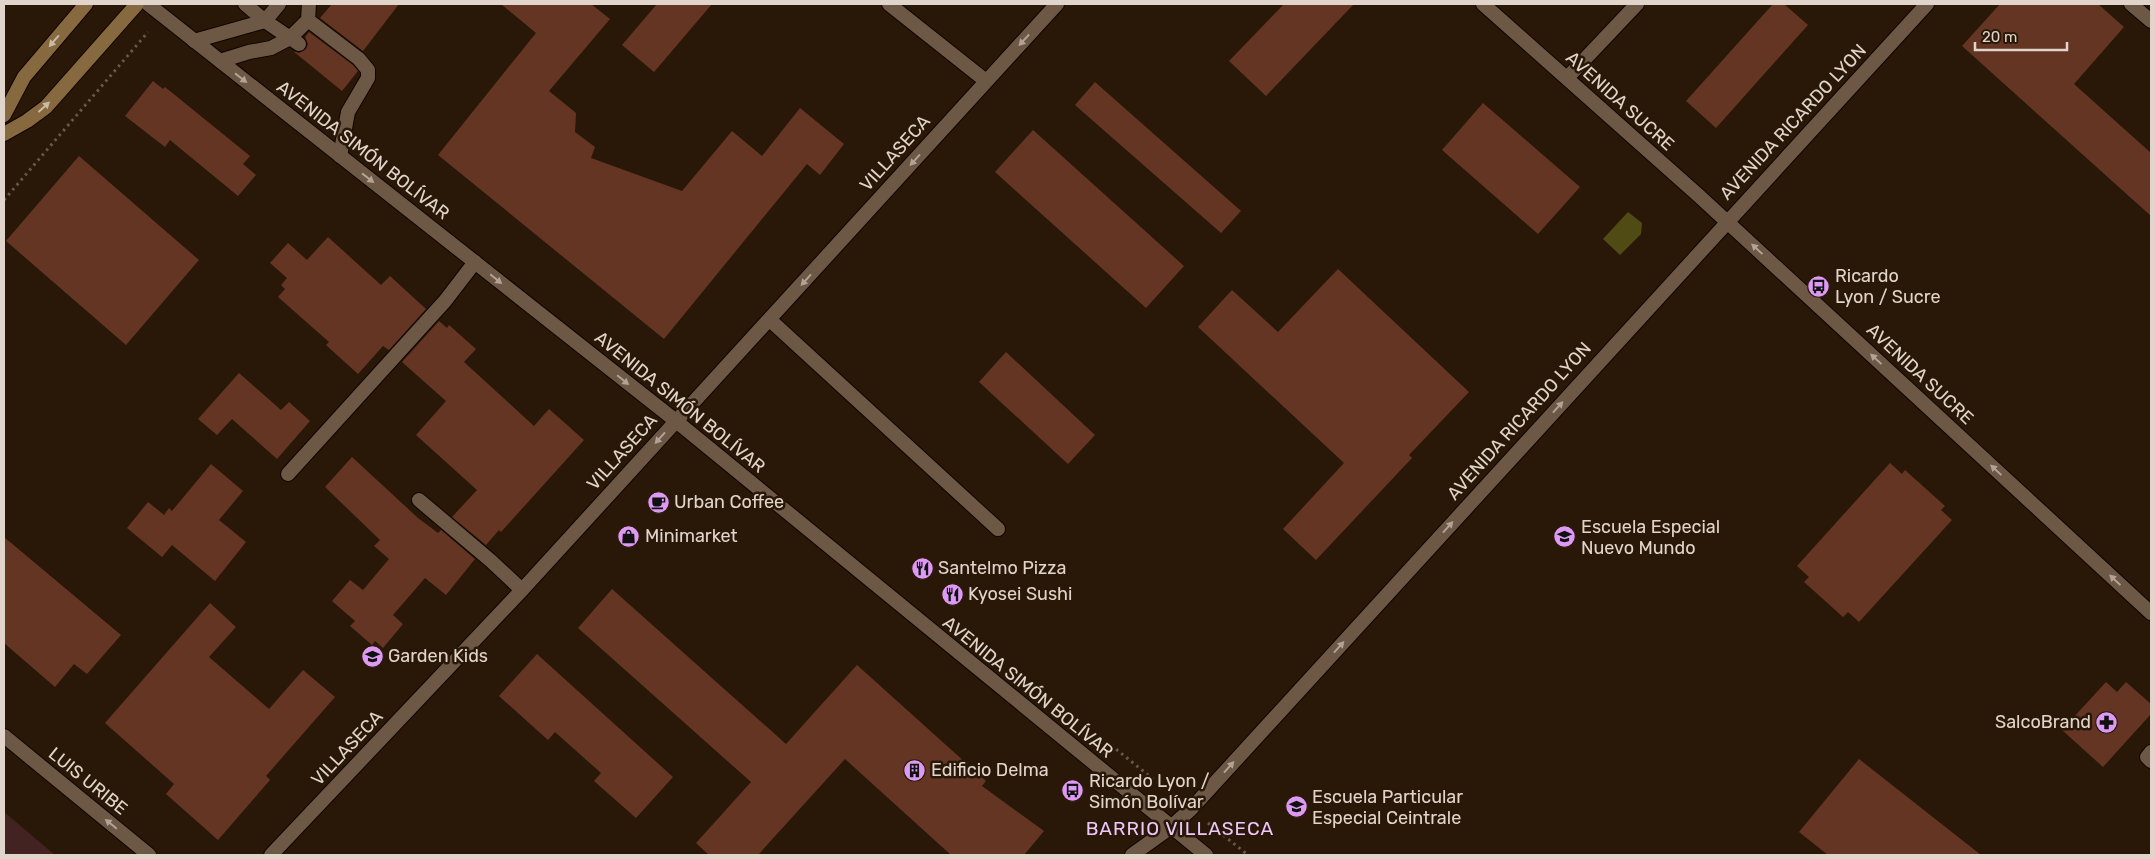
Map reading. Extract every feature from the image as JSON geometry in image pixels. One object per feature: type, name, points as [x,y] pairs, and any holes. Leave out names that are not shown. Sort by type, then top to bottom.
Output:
[{"type":"main road","points":[[4,115],[24,77],[86,4]]},
{"type":"main road","points":[[4,134],[27,121],[46,107],[137,4]]},
{"type":"street","name":"AVENIDA SIMÓN BOLÍVAR","points":[[148,4],[676,422],[1206,855]]},
{"type":"street","points":[[245,4],[265,21],[294,41]]},
{"type":"street","points":[[194,41],[265,21],[279,4]]},
{"type":"street","points":[[220,62],[248,52],[294,41],[308,20],[309,4]]},
{"type":"street","points":[[889,4],[986,81]]},
{"type":"street","name":"VILLASECA","points":[[271,855],[522,590],[1057,4]]},
{"type":"street","name":"AVENIDA SUCRE","points":[[1483,4],[1726,221],[2151,613]]},
{"type":"street","points":[[1567,78],[1637,4]]},
{"type":"street","name":"AVENIDA RICARDO LYON","points":[[1132,855],[1171,827],[1191,809],[1726,221],[1927,4]]},
{"type":"street","points":[[2132,4],[2151,21]]},
{"type":"street","points":[[308,20],[359,59],[368,70],[368,78],[348,112],[340,156]]},
{"type":"street","points":[[288,474],[445,301],[475,262]]},
{"type":"street","points":[[770,320],[998,529]]},
{"type":"street","points":[[419,500],[522,590]]},
{"type":"street","name":"LUIS URIBE","points":[[4,736],[149,855]]},
{"type":"street","points":[[2151,752],[2147,757],[2151,761]]},
{"type":"path","points":[[4,200],[162,16]]},
{"type":"shaded area","points":[[1628,212],[1642,223],[1641,234],[1620,255],[1603,239]]},
{"type":"shaded area","points":[[4,812],[55,855],[4,855]]},
{"type":"building","points":[[332,4],[399,4],[363,51],[320,18]]},
{"type":"building","points":[[501,4],[591,4],[610,19],[549,91],[576,113],[575,132],[595,147],[591,158],[682,191],[732,131],[762,156],[800,108],[844,144],[820,175],[807,164],[664,339],[438,155],[536,33]]},
{"type":"building","points":[[657,4],[712,4],[654,72],[622,45]]},
{"type":"building","points":[[1284,4],[1354,4],[1266,96],[1229,61]]},
{"type":"building","points":[[1773,4],[1784,4],[1808,25],[1716,128],[1686,101]]},
{"type":"building","points":[[2000,4],[2098,4],[2124,27],[2074,84],[2151,153],[2151,216],[1962,46]]},
{"type":"building","points":[[309,32],[353,65],[358,71],[342,91],[293,51],[299,53],[306,49],[308,44],[305,37]]},
{"type":"building","points":[[153,81],[163,89],[165,87],[250,156],[243,164],[256,175],[238,196],[170,140],[165,147],[125,116]]},
{"type":"building","points":[[1095,82],[1241,211],[1221,233],[1075,105]]},
{"type":"building","points":[[1483,103],[1580,187],[1538,234],[1442,150]]},
{"type":"building","points":[[1033,130],[1184,266],[1146,308],[995,172]]},
{"type":"building","points":[[79,156],[199,260],[126,345],[6,241]]},
{"type":"building","points":[[328,237],[381,285],[390,276],[426,309],[389,350],[383,346],[358,374],[326,345],[329,342],[278,297],[285,289],[281,285],[287,278],[270,263],[288,243],[307,260]]},
{"type":"building","points":[[1338,269],[1469,392],[1409,455],[1412,458],[1316,560],[1283,529],[1344,463],[1198,327],[1232,290],[1278,332]]},
{"type":"building","points":[[439,321],[447,328],[449,325],[476,349],[464,362],[534,426],[549,409],[584,440],[501,532],[499,530],[486,545],[452,517],[477,490],[416,435],[446,401],[402,362]]},
{"type":"building","points":[[1006,352],[1095,435],[1068,464],[979,382]]},
{"type":"building","points":[[239,373],[281,410],[289,402],[310,421],[277,459],[232,419],[217,435],[198,419]]},
{"type":"building","points":[[352,457],[418,518],[438,533],[441,530],[475,559],[446,595],[425,578],[393,615],[403,624],[383,648],[375,641],[372,645],[350,626],[355,621],[332,601],[350,580],[363,590],[389,559],[374,546],[380,540],[325,487]]},
{"type":"building","points":[[1890,463],[1902,474],[1905,470],[1945,506],[1941,510],[1952,520],[1859,622],[1848,612],[1843,617],[1804,582],[1809,577],[1797,566]]},
{"type":"building","points":[[211,464],[243,491],[219,520],[246,542],[215,581],[172,545],[162,557],[127,528],[148,502],[164,515],[169,508],[172,511]]},
{"type":"building","points":[[4,537],[121,635],[87,674],[74,664],[55,687],[4,643]]},
{"type":"building","points":[[612,589],[786,744],[857,665],[986,781],[982,786],[1044,831],[1024,855],[951,855],[845,759],[758,855],[709,855],[696,843],[751,782],[578,628]]},
{"type":"building","points":[[210,603],[236,627],[209,657],[269,709],[303,670],[335,697],[266,776],[270,780],[218,840],[166,794],[174,784],[105,723]]},
{"type":"building","points":[[537,654],[673,777],[636,818],[594,781],[601,773],[555,732],[548,740],[499,696]]},
{"type":"building","name":"SalcoBrand","points":[[2106,682],[2117,692],[2126,682],[2151,704],[2151,714],[2103,767],[2062,730]]},
{"type":"building","points":[[1859,759],[1981,855],[1828,855],[1799,832]]},
{"type":"place","name":"Ricardo Lyon / Sucre","points":[[1819,286]]},
{"type":"place","name":"Urban Coffee","points":[[658,502]]},
{"type":"place","name":"Minimarket","points":[[629,536]]},
{"type":"place","name":"Escuela Especial Nuevo Mundo","points":[[1565,537]]},
{"type":"place","name":"Santelmo Pizza","points":[[922,568]]},
{"type":"place","name":"Kyosei Sushi","points":[[952,594]]},
{"type":"place","name":"Garden Kids","points":[[372,656]]},
{"type":"place","name":"SalcoBrand","points":[[2107,722]]},
{"type":"place","name":"Edificio Delma","points":[[915,770]]},
{"type":"place","name":"Ricardo Lyon / Simón Bolívar","points":[[1073,791]]},
{"type":"place","name":"Escuela Particular Especial Ceintrale","points":[[1296,807]]},
{"type":"district","name":"BARRIO VILLASECA","points":[[1180,828]]}]
